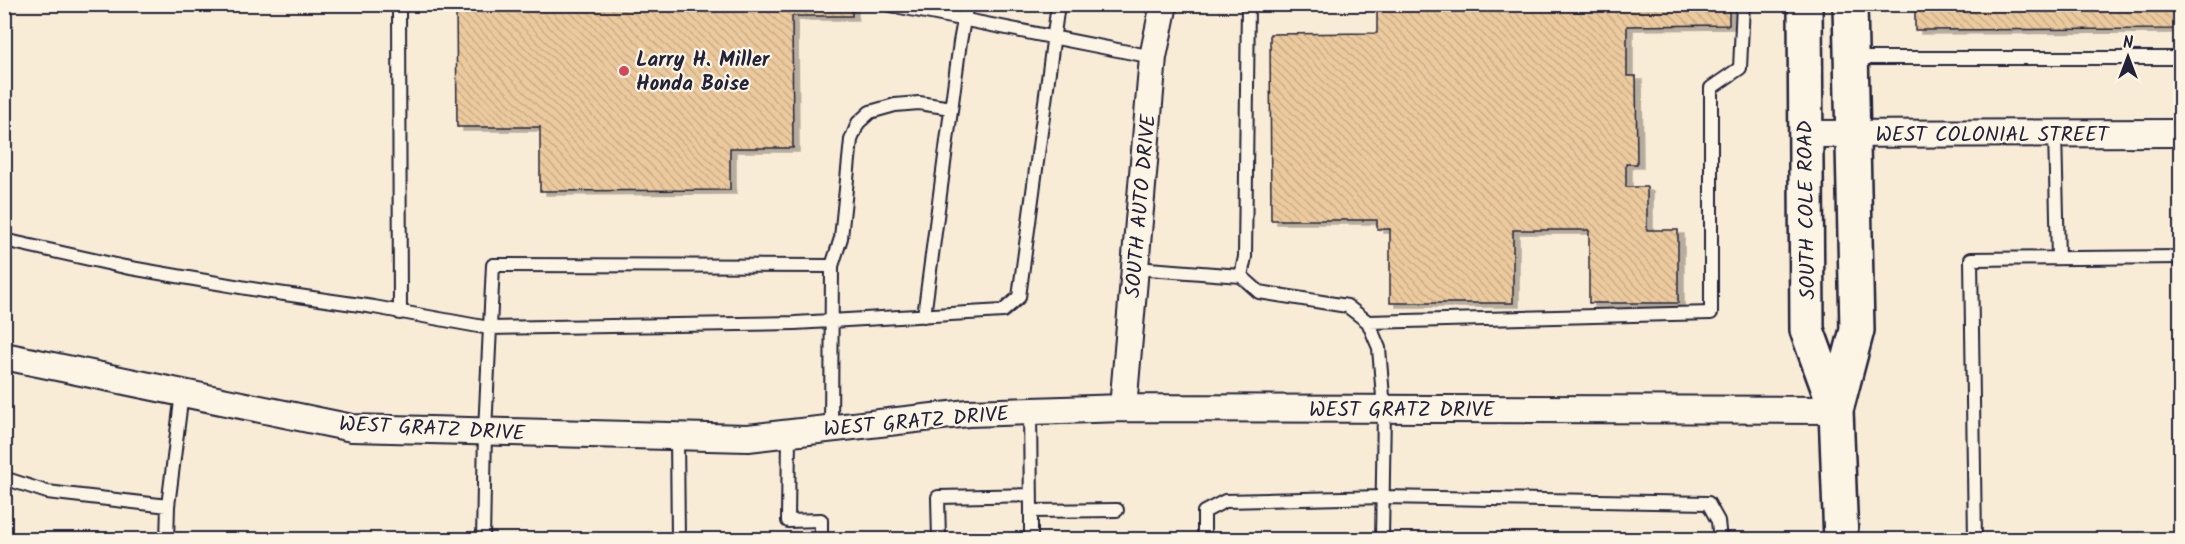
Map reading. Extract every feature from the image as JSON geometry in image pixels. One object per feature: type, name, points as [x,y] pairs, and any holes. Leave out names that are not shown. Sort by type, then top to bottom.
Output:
[{"type":"main road","name":"SOUTH COLE ROAD","points":[[1805,4],[1807,330],[1836,410]]},
{"type":"main road","name":"SOUTH COLE ROAD","points":[[1841,540],[1836,410],[1857,330],[1850,4]]},
{"type":"street","name":"SOUTH AUTO DRIVE","points":[[1123,408],[1153,57],[1164,4]]},
{"type":"street","name":"WEST COLONIAL STREET","points":[[1804,134],[2181,133]]},
{"type":"street","name":"WEST GRATZ DRIVE","points":[[4,356],[352,428],[748,438],[968,413],[1123,408],[1836,410]]},
{"type":"lane","points":[[399,4],[400,313]]},
{"type":"lane","points":[[885,4],[1153,57]]},
{"type":"lane","points":[[924,315],[967,4]]},
{"type":"lane","points":[[4,240],[125,267],[489,328],[831,320],[1004,311],[1019,297],[1058,4]]},
{"type":"lane","points":[[1241,276],[1245,257],[1248,4]]},
{"type":"lane","points":[[1368,322],[1711,313],[1711,88],[1740,68],[1743,4]]},
{"type":"lane","points":[[1850,58],[2181,58]]},
{"type":"lane","points":[[831,429],[832,266],[841,238],[851,140],[858,123],[870,112],[895,105],[919,104],[951,108]]},
{"type":"lane","points":[[2055,133],[2058,258]]},
{"type":"lane","points":[[1975,540],[1971,260],[2181,257]]},
{"type":"lane","points":[[483,540],[485,431],[493,265],[832,266]]},
{"type":"lane","points":[[1135,268],[1241,276],[1259,292],[1347,306],[1368,322],[1379,348],[1384,409],[1382,540]]},
{"type":"lane","points":[[167,540],[168,506],[182,393]]},
{"type":"lane","points":[[1030,411],[1031,540]]},
{"type":"lane","points":[[789,433],[788,521],[821,520],[821,540]]},
{"type":"lane","points":[[677,436],[678,540]]},
{"type":"lane","points":[[4,478],[47,492],[168,506]]},
{"type":"lane","points":[[939,540],[938,497],[1031,495]]},
{"type":"lane","points":[[1204,540],[1204,512],[1225,501],[1383,497],[1708,503],[1718,521],[1720,540]]},
{"type":"lane","points":[[1031,511],[1117,510]]},
{"type":"building","name":"Larry H. Miller Honda Boise","points":[[456,4],[852,4],[852,16],[792,16],[793,148],[730,148],[730,190],[540,191],[540,127],[457,127]]},
{"type":"building","points":[[1729,4],[1729,25],[1627,26],[1627,76],[1636,76],[1637,164],[1626,164],[1626,187],[1647,187],[1647,230],[1678,230],[1678,303],[1589,303],[1589,230],[1513,230],[1513,303],[1390,303],[1390,229],[1377,229],[1377,220],[1271,220],[1270,34],[1377,33],[1377,5]]},
{"type":"building","points":[[1915,4],[2180,4],[2180,29],[1915,30]]},
{"type":"place","name":"Larry H. Miller Honda Boise","points":[[624,71]]}]
